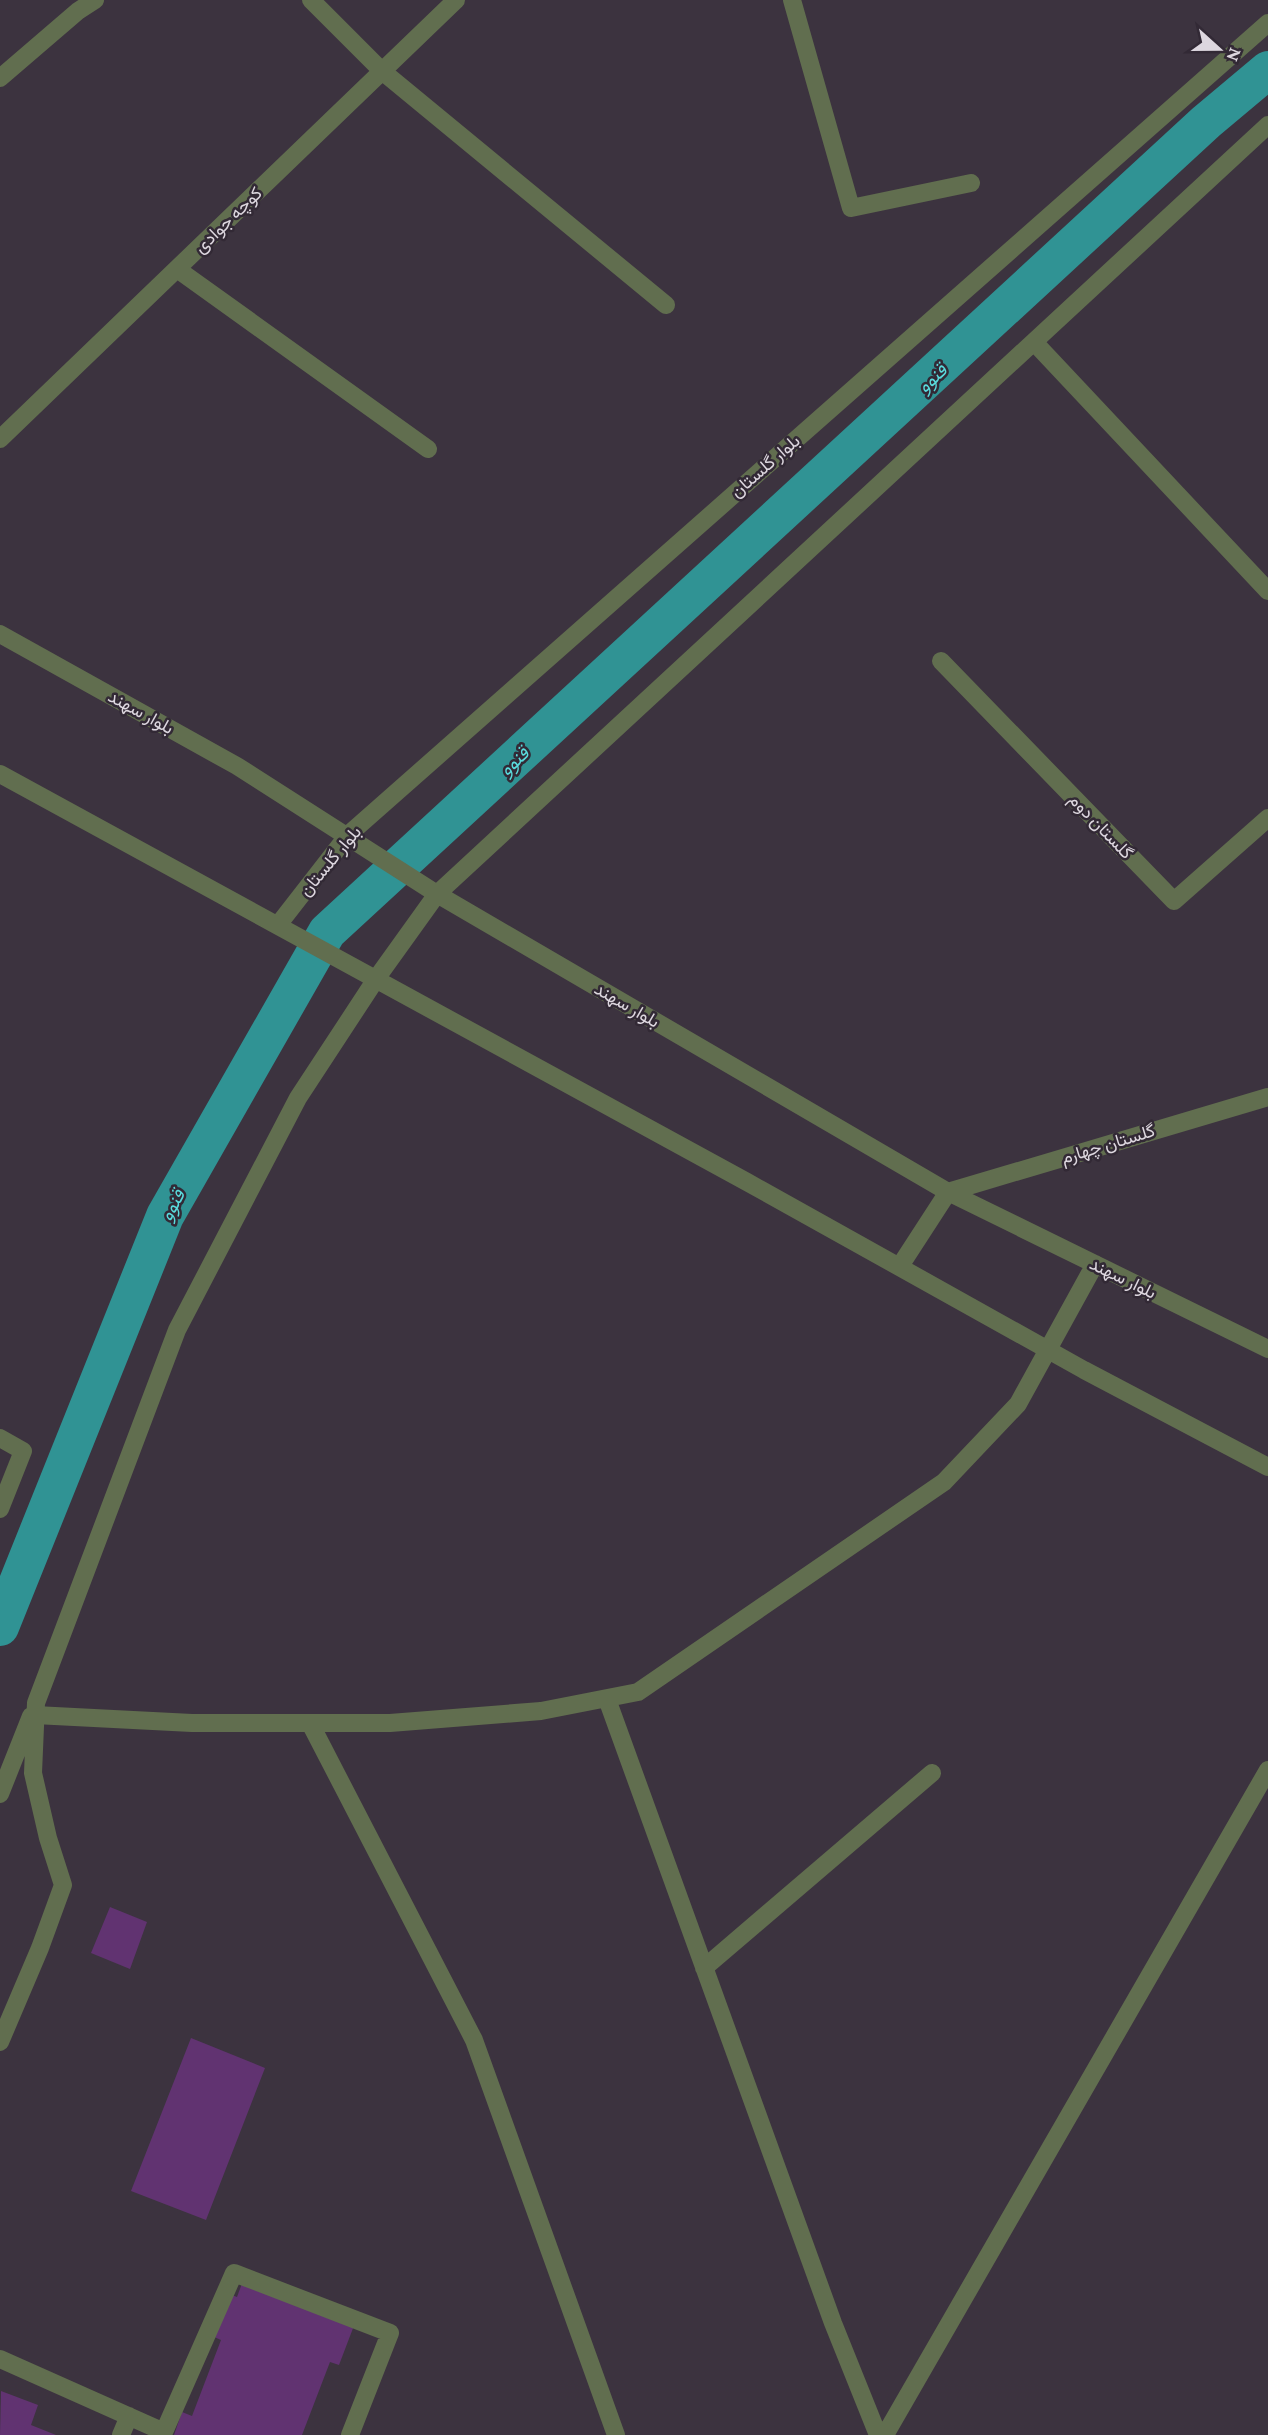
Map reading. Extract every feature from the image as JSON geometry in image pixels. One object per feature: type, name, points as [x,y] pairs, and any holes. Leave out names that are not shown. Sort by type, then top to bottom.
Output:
[{"type":"street","points":[[0,78],[78,11],[95,0]]},
{"type":"street","points":[[311,0],[383,71],[666,305]]},
{"type":"street","name":"کوچه جوادی","points":[[0,439],[456,0]]},
{"type":"street","points":[[792,0],[851,208],[971,183]]},
{"type":"street","name":"بلوار گلستان","points":[[278,925],[348,835],[1268,23]]},
{"type":"street","points":[[0,1794],[36,1709],[177,1330],[298,1098],[376,979],[437,894],[1268,125]]},
{"type":"street","points":[[177,269],[428,449]]},
{"type":"street","points":[[1034,342],[1268,591]]},
{"type":"street","name":"بلوار سهند","points":[[0,634],[237,766],[437,894],[948,1192],[1268,1349]]},
{"type":"street","name":"گلستان دوم","points":[[941,661],[1174,901],[1268,818]]},
{"type":"street","points":[[0,774],[1268,1467]]},
{"type":"street","name":"گلستان چهارم","points":[[948,1192],[1268,1097]]},
{"type":"street","points":[[900,1266],[948,1192]]},
{"type":"street","points":[[36,1709],[192,1723],[390,1723],[541,1711],[638,1692],[944,1482],[1018,1404],[1095,1264]]},
{"type":"street","points":[[0,1438],[23,1451],[0,1509]]},
{"type":"street","points":[[607,1699],[833,2323],[878,2435]]},
{"type":"street","points":[[0,2042],[40,1948],[63,1885],[48,1838],[33,1773],[36,1709]]},
{"type":"street","points":[[310,1723],[474,2040],[616,2435]]},
{"type":"street","points":[[885,2435],[1268,1770]]},
{"type":"street","points":[[704,1968],[932,1773]]},
{"type":"street","points":[[0,2359],[164,2432],[234,2273],[390,2333],[350,2435]]},
{"type":"street","points":[[121,2435],[129,2416]]},
{"type":"building","points":[[110,1907],[147,1922],[130,1969],[91,1953]]},
{"type":"building","points":[[191,2038],[265,2068],[206,2220],[131,2191]]},
{"type":"building","points":[[244,2278],[355,2323],[339,2365],[330,2362],[302,2435],[174,2435],[182,2412],[192,2416],[221,2340],[212,2336],[229,2294],[237,2297]]},
{"type":"building","points":[[1,2391],[38,2405],[31,2425],[56,2435],[0,2435]]},
{"type":"waterway","name":"قنوو","points":[[0,1627],[165,1216],[327,932],[1206,122],[1268,70]]}]
